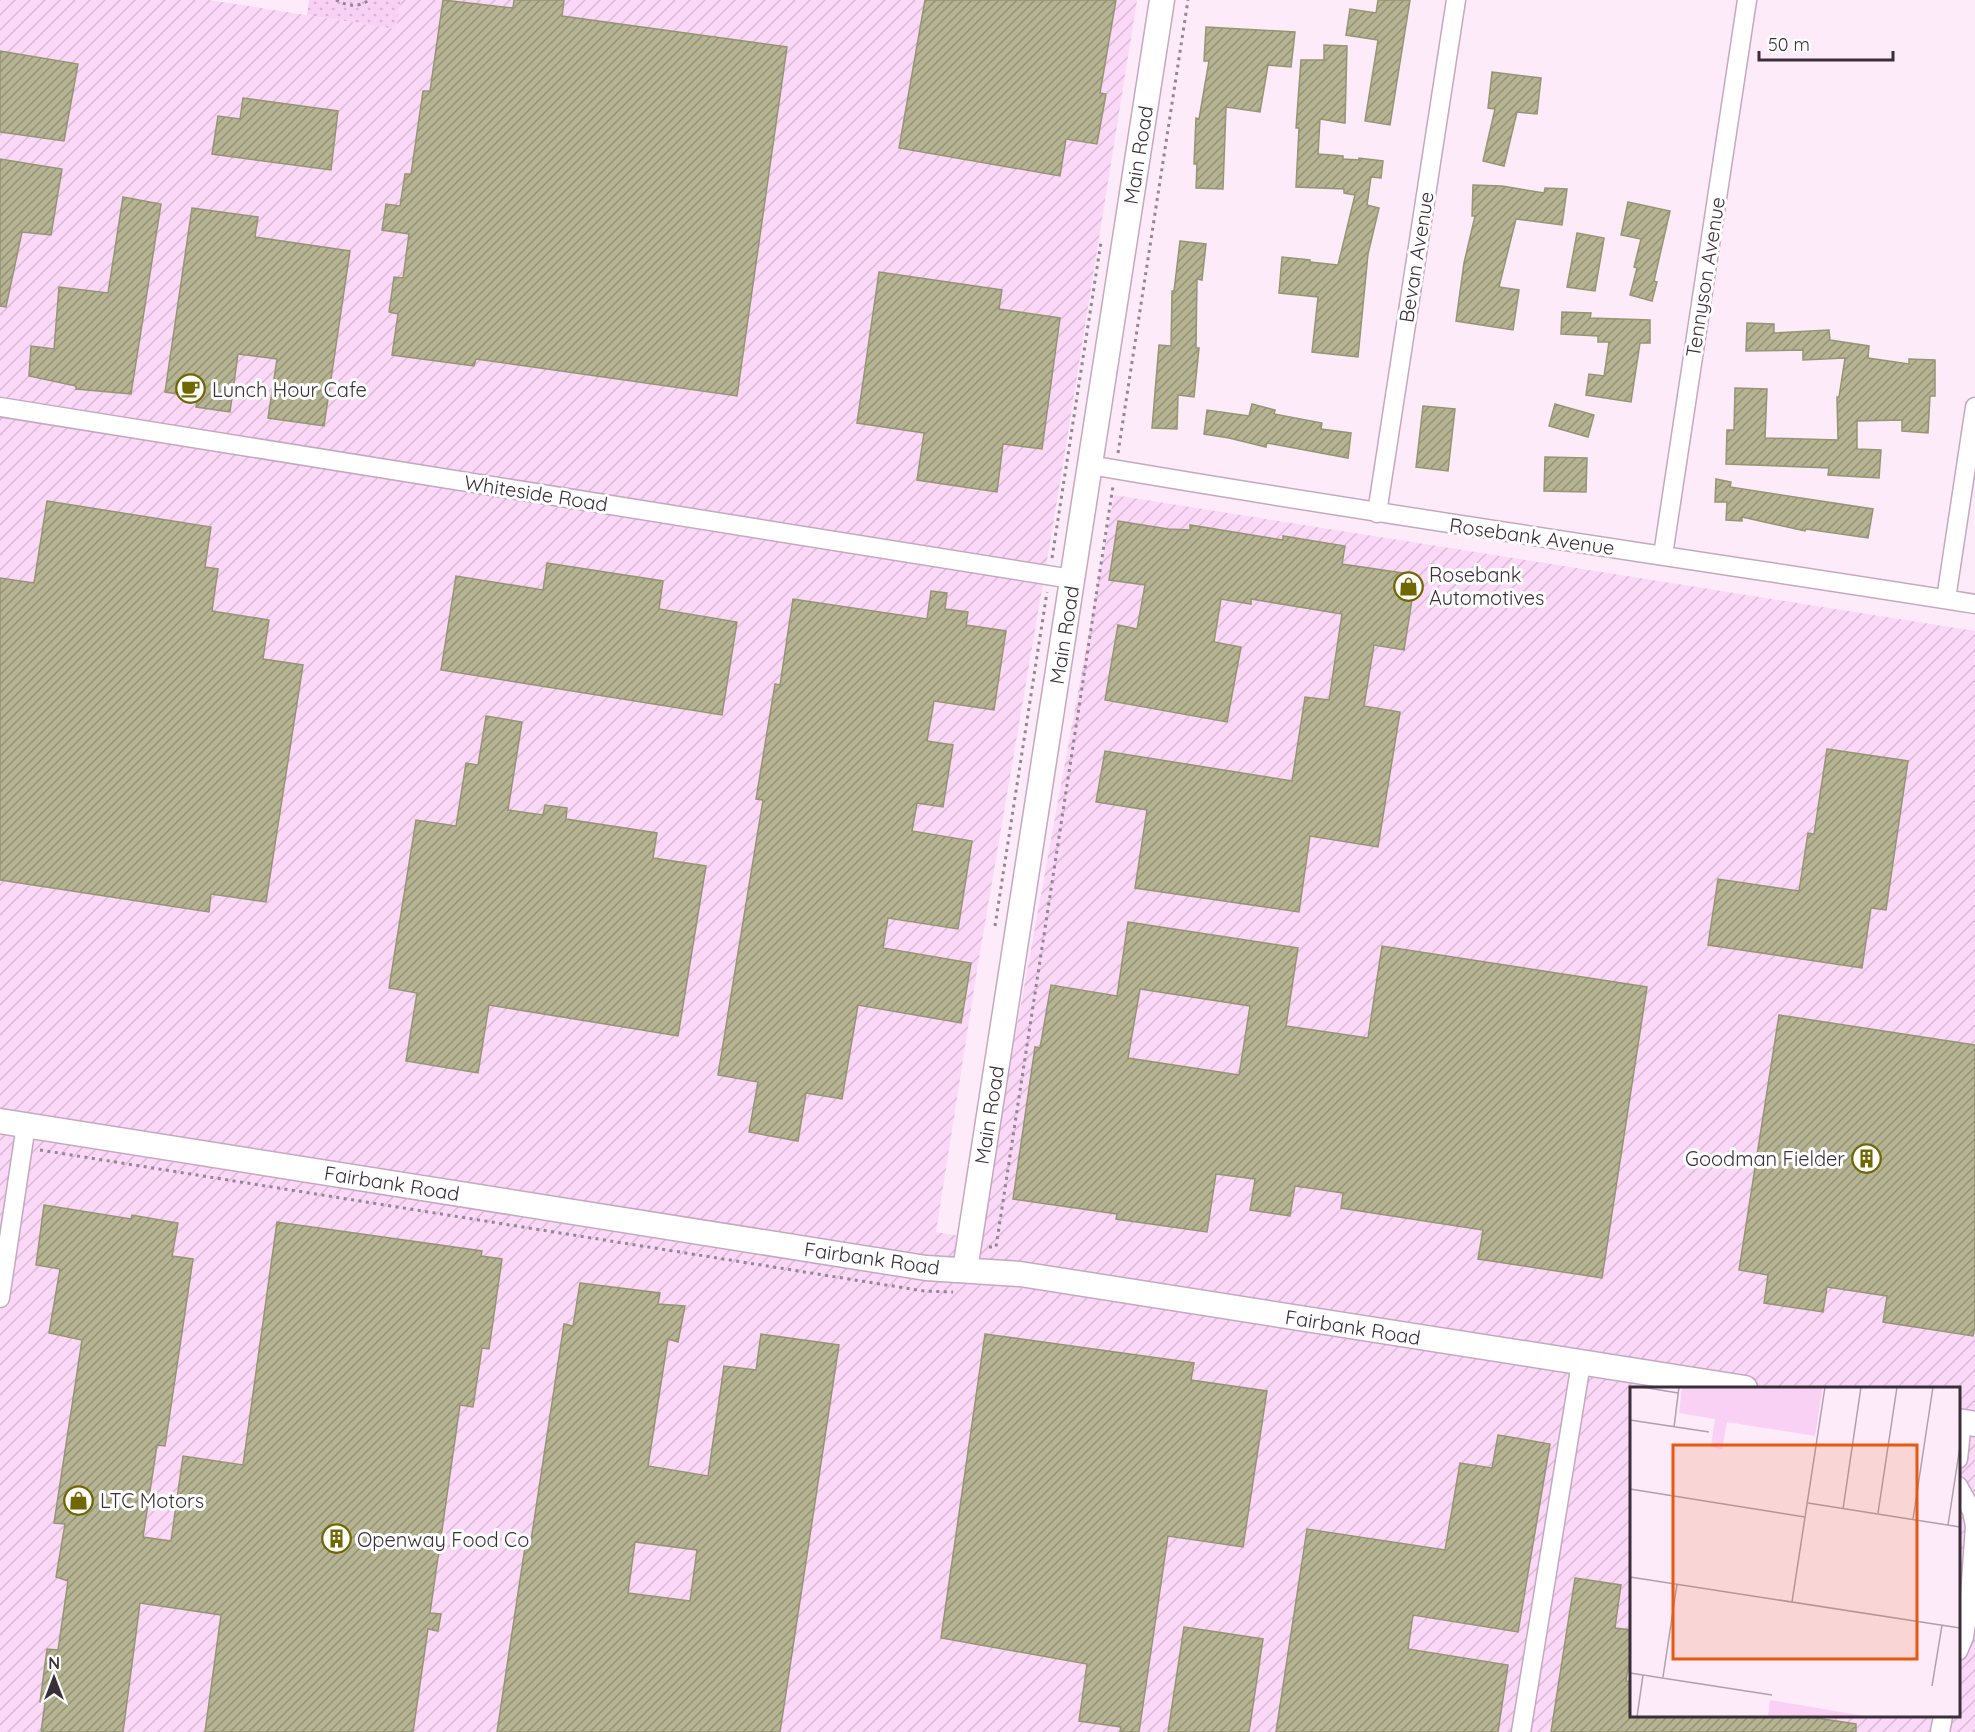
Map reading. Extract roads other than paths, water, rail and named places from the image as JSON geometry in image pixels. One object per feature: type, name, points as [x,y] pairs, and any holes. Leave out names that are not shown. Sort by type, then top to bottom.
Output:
[{"type":"main road","name":"Main Road","points":[[967,1259],[1162,0]]},
{"type":"main road","name":"Fairbank Road","points":[[0,1121],[926,1268],[967,1259],[1020,1274],[1732,1387]]},
{"type":"street","name":"Bevan Avenue","points":[[1377,513],[1456,0]]},
{"type":"street","name":"Tennyson Avenue","points":[[1663,555],[1747,0]]},
{"type":"street","name":"Whiteside Road","points":[[0,407],[1072,579]]},
{"type":"street","points":[[1946,599],[1975,407]]},
{"type":"street","name":"Rosebank Avenue","points":[[1090,465],[1377,513],[1975,604]]},
{"type":"street","points":[[0,1298],[26,1125]]},
{"type":"street","points":[[1521,1732],[1581,1363]]},
{"type":"street","points":[[1960,1453],[1965,1422]]},
{"type":"street","points":[[1960,1488],[1975,1526],[1970,1596],[1964,1637],[1960,1648]]},
{"type":"street","points":[[1940,1732],[1943,1717]]},
{"type":"place","name":"Lunch Hour Cafe","points":[[191,389]]},
{"type":"place","name":"Rosebank Automotives","points":[[1408,586]]},
{"type":"place","name":"Goodman Fielder","points":[[1866,1158]]},
{"type":"place","name":"LTC Motors","points":[[79,1500]]},
{"type":"place","name":"Openway Food Co","points":[[336,1539]]}]
